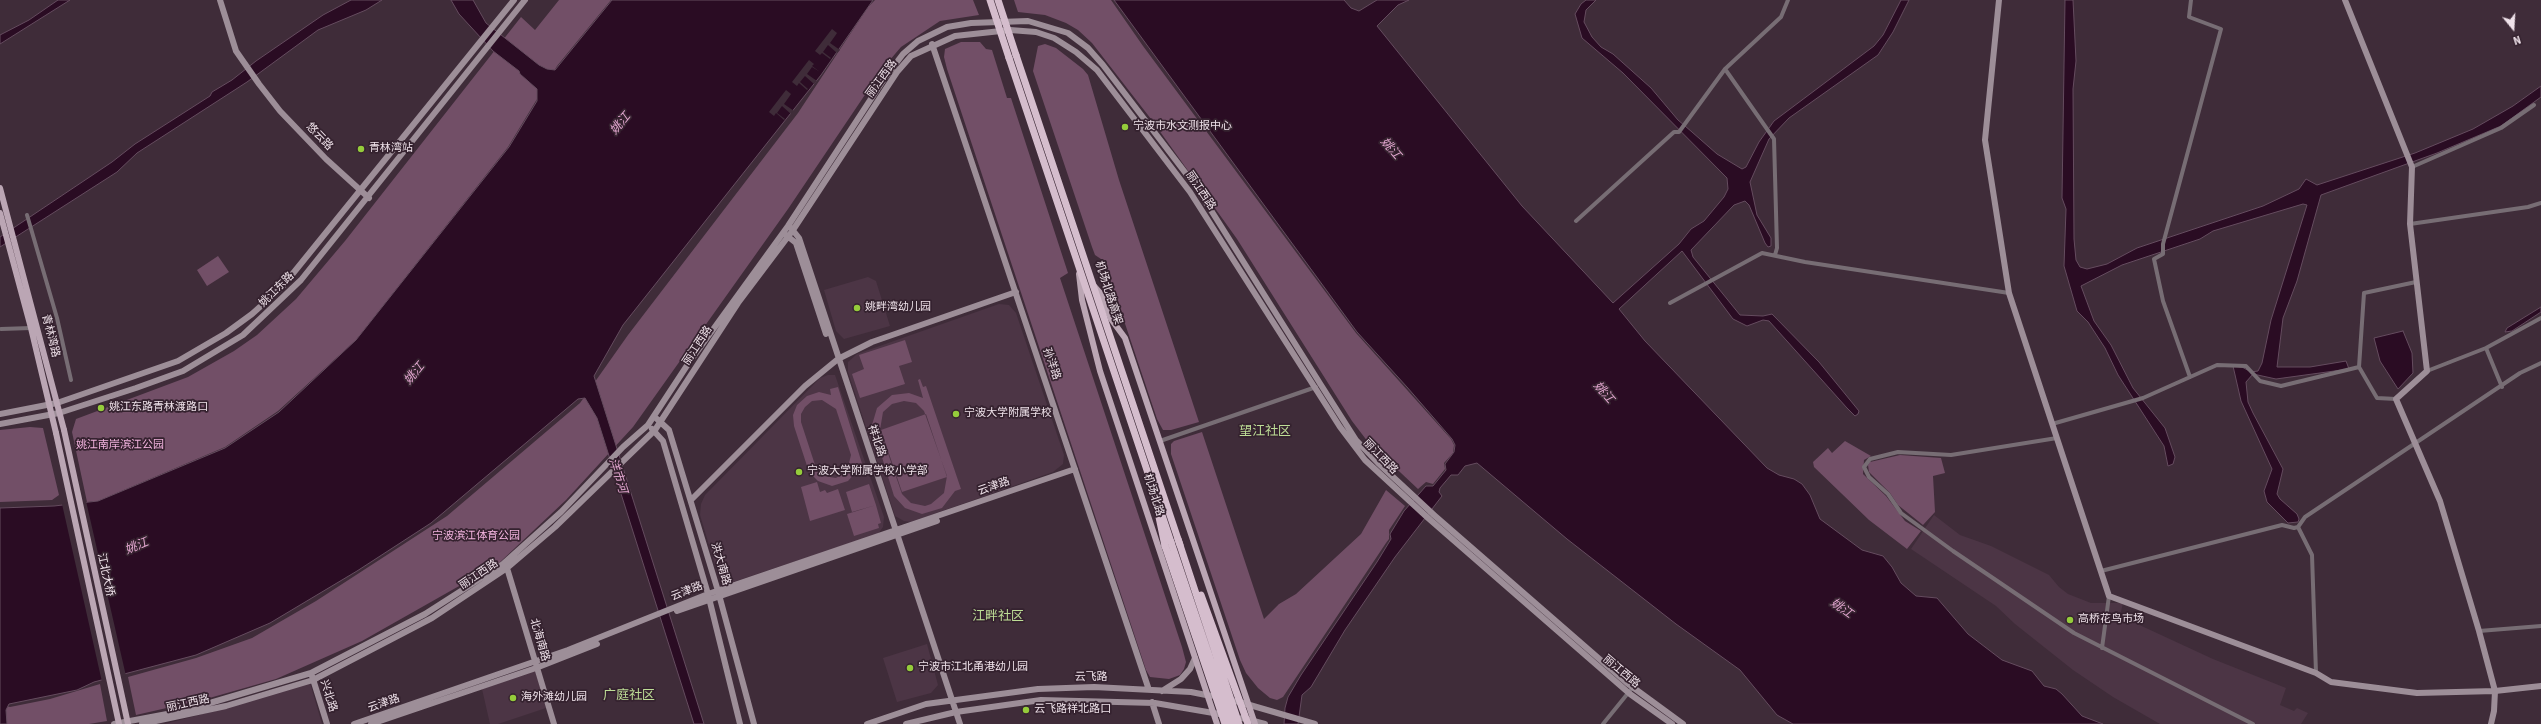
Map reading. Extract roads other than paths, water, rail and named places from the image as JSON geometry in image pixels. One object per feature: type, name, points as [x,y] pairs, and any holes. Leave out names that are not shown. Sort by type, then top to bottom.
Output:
[{"type":"highway","points":[[990,0],[1013,57]]},
{"type":"highway","points":[[998,0],[1013,57]]},
{"type":"highway","name":"机场北路高架","points":[[1013,57],[1079,270],[1171,543]]},
{"type":"highway","name":"机场北路高架","points":[[1013,57],[1094,284],[1171,543]]},
{"type":"highway","points":[[1171,543],[1193,572],[1252,723]]},
{"type":"highway","points":[[1171,543],[1225,724]]},
{"type":"highway","points":[[1171,543],[1232,724]]},
{"type":"highway","points":[[1171,543],[1239,724]]},
{"type":"main road","name":"悠云路","points":[[220,0],[236,51],[259,84],[280,111],[326,158],[370,198]]},
{"type":"main road","name":"姚江东路","points":[[0,414],[57,403],[178,361],[226,333],[252,314],[282,287],[514,0]]},
{"type":"main road","name":"姚江东路","points":[[0,424],[59,413],[182,371],[243,335],[302,280],[370,198],[525,0]]},
{"type":"main road","points":[[1999,0],[1985,140],[2009,293],[2109,596],[2316,673],[2331,682],[2417,693],[2495,691],[2541,686]]},
{"type":"main road","points":[[2345,0],[2412,167],[2410,224],[2427,371],[2396,399],[2440,501],[2479,631],[2495,691],[2494,711],[2491,724]]},
{"type":"main road","name":"丽江西路","points":[[790,228],[884,79],[903,54],[918,41],[947,27],[970,22],[1028,21],[1046,25],[1068,33],[1088,48],[1197,188],[1318,386],[1340,427],[1365,460],[1412,499],[1434,515],[1630,690]]},
{"type":"main road","name":"丽江西路","points":[[142,724],[226,706],[312,676],[432,618],[505,566],[555,527],[655,430],[738,303],[897,72],[911,56],[932,44],[955,36],[975,32],[1010,30],[1036,32],[1060,42],[1076,52],[1097,70],[1190,192],[1318,386]]},
{"type":"main road","name":"孙洋路","points":[[932,44],[1149,690]]},
{"type":"main road","points":[[0,188],[8,229]]},
{"type":"main road","points":[[0,214],[8,229]]},
{"type":"main road","name":"祥北路","points":[[790,228],[799,238],[837,361]]},
{"type":"main road","name":"青林湾路","points":[[8,229],[17,248],[64,430]]},
{"type":"main road","name":"青林湾路","points":[[8,229],[12,256],[56,433]]},
{"type":"main road","name":"丽江西路","points":[[505,566],[561,512],[623,447],[648,425],[688,364],[786,234]]},
{"type":"main road","name":"祥北路","points":[[786,234],[796,243],[960,724]]},
{"type":"main road","name":"机场北路","points":[[1079,270],[1082,300],[1100,371],[1217,724]]},
{"type":"main road","points":[[1094,284],[1101,294],[1111,319],[1125,338],[1248,704],[1252,723]]},
{"type":"main road","points":[[691,500],[805,386],[837,361],[872,342],[1016,292]]},
{"type":"main road","name":"洪大南路","points":[[654,417],[669,430],[719,594],[754,724]]},
{"type":"main road","name":"洪大南路","points":[[648,425],[655,430],[663,441],[709,597],[740,724]]},
{"type":"main road","name":"江北大桥","points":[[64,430],[128,724]]},
{"type":"main road","name":"江北大桥","points":[[56,433],[119,724]]},
{"type":"main road","name":"云津路","points":[[371,724],[535,665],[709,597],[1076,470]]},
{"type":"main road","name":"丽江西路","points":[[1412,499],[1428,518],[1672,724]]},
{"type":"main road","name":"北海南路","points":[[505,566],[554,724]]},
{"type":"main road","points":[[1162,691],[1181,679],[1190,669],[1195,658]]},
{"type":"main road","name":"云津路","points":[[354,724],[535,665]]},
{"type":"main road","name":"丽江西路","points":[[114,724],[183,711],[312,676]]},
{"type":"main road","name":"兴北路","points":[[312,676],[327,724]]},
{"type":"main road","name":"云飞路","points":[[866,724],[926,704],[1038,689],[1094,687],[1162,691],[1207,696],[1248,704],[1312,723]]},
{"type":"main road","points":[[1630,690],[1683,724]]},
{"type":"main road","name":"云飞路","points":[[906,724],[956,712],[1041,700],[1152,702],[1213,712],[1252,723],[1265,724]]},
{"type":"main road","points":[[1152,702],[1159,724]]},
{"type":"street","points":[[1576,221],[1674,132],[1679,132],[1725,69],[1781,17],[1788,0]]},
{"type":"street","points":[[2190,377],[2163,301],[2154,259],[2163,254],[2162,244],[2221,29],[2190,17],[2191,0]]},
{"type":"street","points":[[1725,69],[1774,139],[1777,240],[1775,255]]},
{"type":"street","points":[[2412,167],[2501,128],[2534,104]]},
{"type":"street","points":[[2410,224],[2528,207],[2541,203]]},
{"type":"street","points":[[28,214],[57,318],[71,380]]},
{"type":"street","points":[[1670,303],[1760,253],[1805,262],[2009,293]]},
{"type":"street","points":[[2396,399],[2377,398],[2359,367],[2364,293],[2416,282]]},
{"type":"street","points":[[2427,371],[2486,348],[2541,318]]},
{"type":"street","points":[[1,329],[31,328]]},
{"type":"street","points":[[2486,348],[2502,386]]},
{"type":"street","points":[[2101,571],[2282,526],[2294,528],[2298,527],[2305,517],[2520,373],[2541,363]]},
{"type":"street","points":[[2052,424],[2143,398],[2217,365],[2233,364],[2246,366],[2260,381],[2281,386],[2359,367]]},
{"type":"street","points":[[1160,441],[1318,386]]},
{"type":"street","points":[[2057,438],[1951,455],[1898,452],[1870,459],[1864,467],[1869,477],[1888,494],[1901,513],[1965,560],[2074,632],[2102,648],[2253,724]]},
{"type":"street","points":[[2298,527],[2312,555],[2316,673]]},
{"type":"street","points":[[2102,648],[2109,596]]},
{"type":"street","points":[[2479,631],[2541,626]]},
{"type":"street","points":[[1603,724],[1630,690]]},
{"type":"water","points":[[58,0],[70,0],[0,44],[0,35],[29,20]]},
{"type":"water","points":[[351,0],[382,0],[366,10],[318,30],[247,82],[137,153],[117,172],[0,247],[0,237],[112,162],[135,144],[210,96],[212,92],[232,80],[256,61],[323,15]]},
{"type":"water","points":[[451,0],[473,0],[486,23],[539,65],[547,69],[555,70],[612,0],[873,0],[821,75],[623,325],[594,376],[704,724],[694,724],[597,418],[585,398],[578,399],[431,523],[357,571],[270,623],[196,655],[94,682],[77,690],[9,704],[6,710],[7,724],[0,724],[0,508],[54,506],[98,501],[225,448],[279,412],[356,340],[509,147],[537,101],[537,89],[520,74],[519,71],[493,51],[459,14]]},
{"type":"water","name":"姚江","points":[[1114,0],[1344,0],[1351,8],[1359,11],[1377,0],[1409,0],[1398,5],[1377,26],[1522,206],[1613,303],[1679,244],[1691,229],[1704,221],[1724,197],[1728,189],[1727,178],[1623,73],[1582,38],[1575,14],[1581,4],[1586,0],[1596,0],[1586,10],[1584,22],[1592,37],[1601,47],[1613,54],[1651,88],[1678,120],[1717,154],[1742,169],[1746,167],[1759,142],[1774,121],[1874,46],[1883,35],[1901,0],[1909,0],[1893,32],[1878,55],[1789,118],[1769,139],[1750,182],[1757,215],[1771,238],[1771,246],[1768,247],[1765,243],[1749,205],[1745,201],[1734,205],[1691,250],[1693,257],[1740,315],[1763,316],[1772,314],[1819,362],[1859,411],[1858,414],[1855,416],[1847,408],[1769,321],[1763,320],[1747,326],[1733,319],[1682,251],[1619,309],[1645,341],[1767,468],[1779,475],[1794,479],[1802,484],[1810,495],[1820,519],[1862,550],[1883,556],[1892,567],[1901,583],[1916,596],[1937,598],[1968,634],[2002,660],[2032,671],[2044,686],[2056,689],[2082,716],[2103,724],[1793,724],[1777,715],[1740,670],[1676,624],[1567,539],[1477,463],[1465,466],[1458,475],[1451,475],[1440,488],[1439,492],[1442,496],[1395,557],[1345,630],[1311,687],[1302,695],[1298,724],[1284,724],[1285,708],[1288,697],[1301,675],[1377,562],[1391,539],[1390,534],[1404,511],[1426,486],[1433,486],[1446,470],[1445,464],[1454,452],[1455,445],[1452,439],[1407,387],[1357,332]]},
{"type":"water","points":[[2065,0],[2073,0],[2076,61],[2073,89],[2074,239],[2076,260],[2080,267],[2087,269],[2107,264],[2137,248],[2263,206],[2299,189],[2306,179],[2317,185],[2415,153],[2473,129],[2513,106],[2541,86],[2541,97],[2501,126],[2437,153],[2321,195],[2297,281],[2283,318],[2277,367],[2310,367],[2346,361],[2349,369],[2276,379],[2253,374],[2246,382],[2248,402],[2283,469],[2277,494],[2280,499],[2297,514],[2299,519],[2298,522],[2288,523],[2267,502],[2264,491],[2272,469],[2241,401],[2233,366],[2242,367],[2251,372],[2258,371],[2262,363],[2271,320],[2307,205],[2303,204],[2213,231],[2200,239],[2122,265],[2081,286],[2094,321],[2111,345],[2133,388],[2165,428],[2175,457],[2173,464],[2168,466],[2164,446],[2118,375],[2105,348],[2088,322],[2077,311],[2064,266],[2066,209],[2062,198]]},
{"type":"water","points":[[2541,307],[2541,312],[2512,331],[2505,332],[2507,328]]},
{"type":"water","points":[[2403,331],[2412,353],[2413,373],[2398,389],[2380,361],[2374,338]]},
{"type":"place","name":"宁波市水文测报中心","points":[[1125,127]]},
{"type":"place","name":"青林湾站","points":[[361,149]]},
{"type":"place","name":"姚畔湾幼儿园","points":[[857,308]]},
{"type":"place","name":"姚江东路青林渡路口","points":[[101,408]]},
{"type":"place","name":"宁波大学附属学校","points":[[956,414]]},
{"type":"place","name":"宁波大学附属学校小学部","points":[[799,472]]},
{"type":"place","name":"高桥花鸟市场","points":[[2070,620]]},
{"type":"place","name":"宁波市江北甬港幼儿园","points":[[910,668]]},
{"type":"place","name":"海外滩幼儿园","points":[[513,698]]},
{"type":"place","name":"云飞路祥北路口","points":[[1026,710]]},
{"type":"district","name":"望江社区","points":[[1265,432]]},
{"type":"district","name":"江畔社区","points":[[998,617]]},
{"type":"district","name":"广庭社区","points":[[629,696]]},
{"type":"park label","name":"姚江南岸滨江公园","points":[[120,446]]},
{"type":"park label","name":"宁波滨江体育公园","points":[[476,537]]},
{"type":"water label","name":"洋市河","points":[[617,476]]}]
